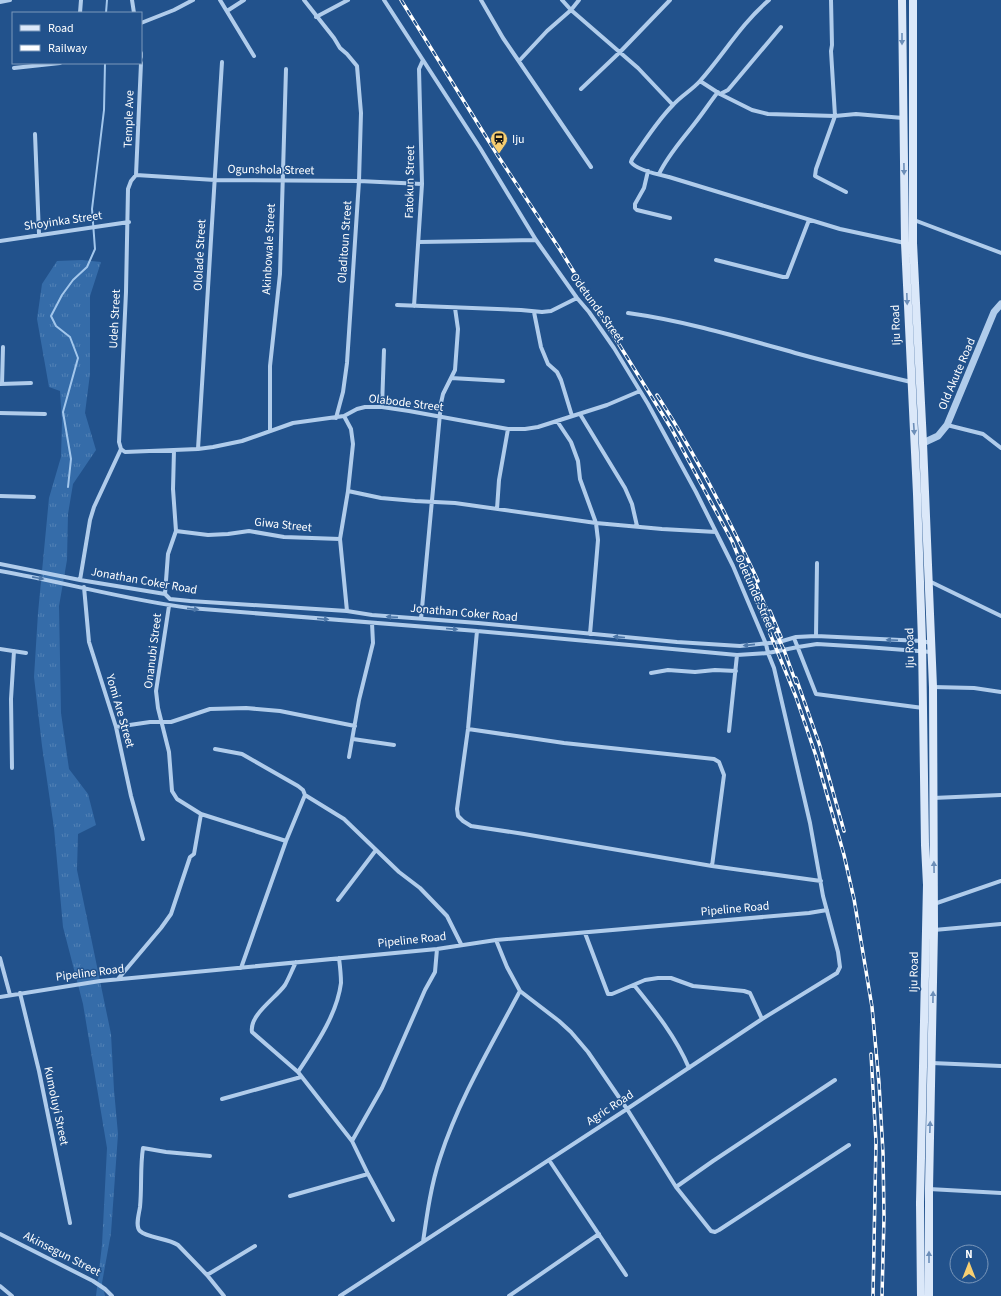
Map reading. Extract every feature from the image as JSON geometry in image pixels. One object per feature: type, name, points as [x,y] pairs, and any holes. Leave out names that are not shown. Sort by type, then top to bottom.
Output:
[{"type":"main road","name":"Iju Road","points":[[902,0],[905,243],[915,443],[922,641],[924,846],[927,885],[920,1196],[921,1296]]},
{"type":"main road","name":"Iju Road","points":[[913,0],[913,243],[929,581],[932,687],[934,930],[929,1189],[929,1296]]},
{"type":"street","points":[[0,2],[10,0]]},
{"type":"street","points":[[80,0],[80,12]]},
{"type":"street","points":[[132,0],[134,12]]},
{"type":"street","points":[[142,23],[174,10],[193,0]]},
{"type":"street","points":[[220,0],[254,56]]},
{"type":"street","points":[[227,12],[244,0]]},
{"type":"street","points":[[304,0],[316,17],[348,0]]},
{"type":"street","name":"Odetunde Street","points":[[384,0],[480,148],[536,240],[614,348],[640,391],[696,492],[716,532],[749,600],[774,668],[810,823],[820,881],[827,910]]},
{"type":"street","points":[[481,0],[518,61],[591,167]]},
{"type":"street","points":[[562,0],[571,10],[638,68],[673,105]]},
{"type":"street","points":[[518,61],[571,10],[579,0]]},
{"type":"street","points":[[581,89],[620,52],[670,0]]},
{"type":"street","points":[[769,0],[739,31],[700,81],[673,105],[632,158],[631,162],[633,166],[840,229],[905,243]]},
{"type":"street","points":[[831,0],[831,51],[836,116],[816,169],[815,176],[846,192]]},
{"type":"street","name":"Oladitoun Street","points":[[316,17],[334,38],[340,48],[357,66],[361,113],[359,181],[347,363],[344,392],[336,418]]},
{"type":"street","points":[[659,174],[664,163],[674,149],[719,93],[724,93],[728,90],[781,27]]},
{"type":"street","name":"Fatokun Street","points":[[414,306],[422,184],[419,69],[423,60]]},
{"type":"street","name":"Ololade Street","points":[[198,449],[222,62]]},
{"type":"street","points":[[14,68],[51,64]]},
{"type":"street","name":"Temple Ave","points":[[136,175],[141,64]]},
{"type":"street","name":"Akinbowale Street","points":[[270,430],[270,366],[280,274],[286,69]]},
{"type":"street","points":[[700,81],[719,93],[752,110],[768,114],[836,116],[856,114],[903,118]]},
{"type":"street","points":[[35,134],[39,234]]},
{"type":"street","points":[[648,171],[644,188],[635,204],[635,208],[637,210],[670,218]]},
{"type":"street","name":"Ogunshola Street","points":[[136,175],[215,180],[359,181],[422,184]]},
{"type":"street","name":"Udeh Street","points":[[121,449],[119,442],[128,189],[136,175]]},
{"type":"street","points":[[716,260],[787,277],[809,220]]},
{"type":"street","points":[[914,220],[1001,254]]},
{"type":"street","name":"Shoyinka Street","points":[[0,241],[128,222]]},
{"type":"street","points":[[419,242],[536,240]]},
{"type":"street","points":[[397,305],[521,310],[534,312],[551,311],[577,298]]},
{"type":"street","name":"Old Akute Road","points":[[923,443],[938,436],[948,425],[994,312],[1001,304]]},
{"type":"street","points":[[421,619],[431,501],[443,394],[455,370],[458,329],[455,308]]},
{"type":"street","points":[[534,312],[541,347],[548,364],[557,372],[561,380],[572,416]]},
{"type":"street","points":[[628,313],[646,315],[718,331],[801,355],[911,382]]},
{"type":"street","points":[[3,348],[1,384],[31,383]]},
{"type":"street","points":[[382,407],[384,350]]},
{"type":"street","points":[[451,378],[503,381]]},
{"type":"street","name":"Olabode Street","points":[[121,449],[125,452],[198,449],[242,441],[293,423],[344,416],[361,408],[382,407],[508,429],[538,428],[607,405],[640,391]]},
{"type":"street","points":[[0,414],[45,414]]},
{"type":"street","points":[[580,414],[625,488],[632,504],[637,526]]},
{"type":"street","points":[[344,416],[350,429],[353,444],[348,491],[340,539],[347,611]]},
{"type":"street","points":[[557,422],[571,442],[578,461],[580,480],[596,523],[598,540],[590,634]]},
{"type":"street","points":[[948,425],[983,434],[1001,448]]},
{"type":"street","points":[[497,509],[499,480],[508,429]]},
{"type":"street","points":[[80,580],[90,520],[94,507],[121,449]]},
{"type":"street","points":[[164,594],[168,554],[176,531],[173,489],[174,450]]},
{"type":"street","points":[[348,491],[381,498],[455,502],[596,523],[637,526],[662,530],[716,532]]},
{"type":"street","points":[[0,496],[34,497]]},
{"type":"street","name":"Giwa Street","points":[[176,531],[208,535],[249,531],[284,537],[340,539]]},
{"type":"street","points":[[816,636],[817,563]]},
{"type":"street","name":"Jonathan Coker Road","points":[[0,564],[80,580],[164,594],[170,599],[190,601],[347,611],[372,615],[677,642],[740,646],[766,644],[794,638],[816,636],[922,641],[930,643]]},
{"type":"street","name":"Jonathan Coker Road","points":[[0,571],[84,587],[157,604],[190,608],[477,631],[737,655],[768,653],[798,646],[817,644],[931,652]]},
{"type":"street","points":[[929,581],[1001,616]]},
{"type":"street","name":"Yomi Are Street","points":[[84,587],[89,642],[116,727],[131,796],[143,839]]},
{"type":"street","name":"Onanubi Street","points":[[169,606],[156,691],[158,708],[169,752],[172,791],[177,799],[201,814],[286,841]]},
{"type":"street","points":[[349,757],[359,700],[373,643],[372,623]]},
{"type":"street","points":[[477,631],[468,729],[457,809],[458,816],[463,821],[471,826],[712,866],[820,881]]},
{"type":"street","points":[[794,638],[816,694],[923,708]]},
{"type":"street","points":[[0,649],[26,652]]},
{"type":"street","points":[[12,768],[11,699],[14,651]]},
{"type":"street","points":[[729,731],[737,655]]},
{"type":"street","points":[[651,673],[668,670],[695,672],[715,670],[736,671]]},
{"type":"street","points":[[932,687],[974,688],[1001,692]]},
{"type":"street","points":[[116,727],[150,722],[171,722],[210,709],[246,708],[280,711],[355,726]]},
{"type":"street","points":[[468,729],[564,743],[714,759],[719,762],[724,775],[712,866]]},
{"type":"street","points":[[353,739],[394,745]]},
{"type":"street","points":[[215,750],[242,754],[298,786],[306,795],[337,814],[399,872],[420,888],[447,916],[461,944]]},
{"type":"street","points":[[240,968],[286,841],[306,795]]},
{"type":"street","points":[[933,798],[1001,795]]},
{"type":"street","points":[[118,979],[171,914],[190,858],[194,854],[201,814]]},
{"type":"street","points":[[338,900],[376,850]]},
{"type":"street","points":[[934,905],[1001,881]]},
{"type":"street","name":"Pipeline Road","points":[[0,997],[78,983],[437,949],[461,944],[496,940],[809,913],[827,910]]},
{"type":"street","name":"Agric Road","points":[[340,1296],[762,1019],[838,973],[840,967],[838,952],[827,910]]},
{"type":"street","points":[[934,930],[1001,924]]},
{"type":"street","points":[[585,932],[608,994],[612,994],[644,980],[671,978],[693,986],[744,991],[750,993],[762,1019]]},
{"type":"street","points":[[496,940],[507,967],[520,991],[559,1021],[571,1032],[588,1052],[627,1109],[676,1187],[711,1231],[715,1232],[719,1230],[849,1145]]},
{"type":"street","points":[[352,1141],[382,1088],[425,990],[435,972],[437,949]]},
{"type":"street","points":[[0,958],[10,995]]},
{"type":"street","points":[[298,1072],[320,1037],[337,1002],[341,982],[339,958]]},
{"type":"street","points":[[296,962],[285,984],[277,995],[266,1004],[251,1027],[252,1032],[298,1072],[352,1141],[368,1174],[394,1220]]},
{"type":"street","points":[[634,985],[668,1029],[683,1054],[689,1068]]},
{"type":"street","points":[[423,1242],[428,1210],[439,1160],[451,1128],[476,1073],[520,991]]},
{"type":"street","name":"Kumoluyi Street","points":[[20,993],[40,1078],[70,1223]]},
{"type":"street","points":[[932,1063],[1001,1066]]},
{"type":"street","points":[[222,1099],[301,1076]]},
{"type":"street","points":[[676,1187],[733,1147],[835,1080]]},
{"type":"street","points":[[210,1156],[166,1152],[143,1148],[141,1159],[141,1193],[138,1226],[140,1231],[145,1235],[172,1241],[178,1245],[224,1296]]},
{"type":"street","points":[[549,1160],[626,1275]]},
{"type":"street","points":[[290,1196],[368,1174]]},
{"type":"street","points":[[929,1189],[1001,1193]]},
{"type":"street","name":"Akinsegun Street","points":[[0,1234],[93,1281],[105,1288],[112,1296]]},
{"type":"street","points":[[509,1296],[599,1234]]},
{"type":"street","points":[[207,1276],[256,1246]]},
{"type":"street","points":[[0,1286],[12,1296]]},
{"type":"green space","points":[[82,260],[101,262],[90,296],[90,374],[85,413],[96,450],[73,484],[68,514],[67,560],[59,606],[61,713],[69,769],[88,794],[96,825],[78,834],[77,870],[111,1034],[118,1134],[111,1233],[102,1283],[105,1296],[96,1296],[102,1245],[107,1148],[83,1004],[63,927],[54,828],[34,677],[38,613],[49,498],[61,457],[62,421],[60,391],[49,387],[37,319],[42,284],[57,261]]},
{"type":"waterway","points":[[106,12],[107,0]]},
{"type":"waterway","points":[[68,487],[71,459],[63,412],[78,358],[70,337],[56,326],[51,316],[62,295],[73,280],[87,267],[95,249],[92,209],[104,110],[105,64]]},
{"type":"railway","points":[[401,0],[498,156],[559,248],[671,428],[732,541],[796,697],[816,756],[844,855],[854,899],[872,1007],[879,1083],[883,1153],[884,1217],[882,1296]]},
{"type":"railway","points":[[657,395],[711,486],[758,581]]},
{"type":"railway","points":[[753,578],[770,617]]},
{"type":"railway","points":[[770,611],[781,637]]},
{"type":"railway","points":[[776,633],[796,683]]},
{"type":"railway","points":[[796,678],[820,746],[844,831]]},
{"type":"railway","points":[[871,1054],[876,1142],[873,1296]]},
{"type":"place","name":"Iju","points":[[499,154]]}]
